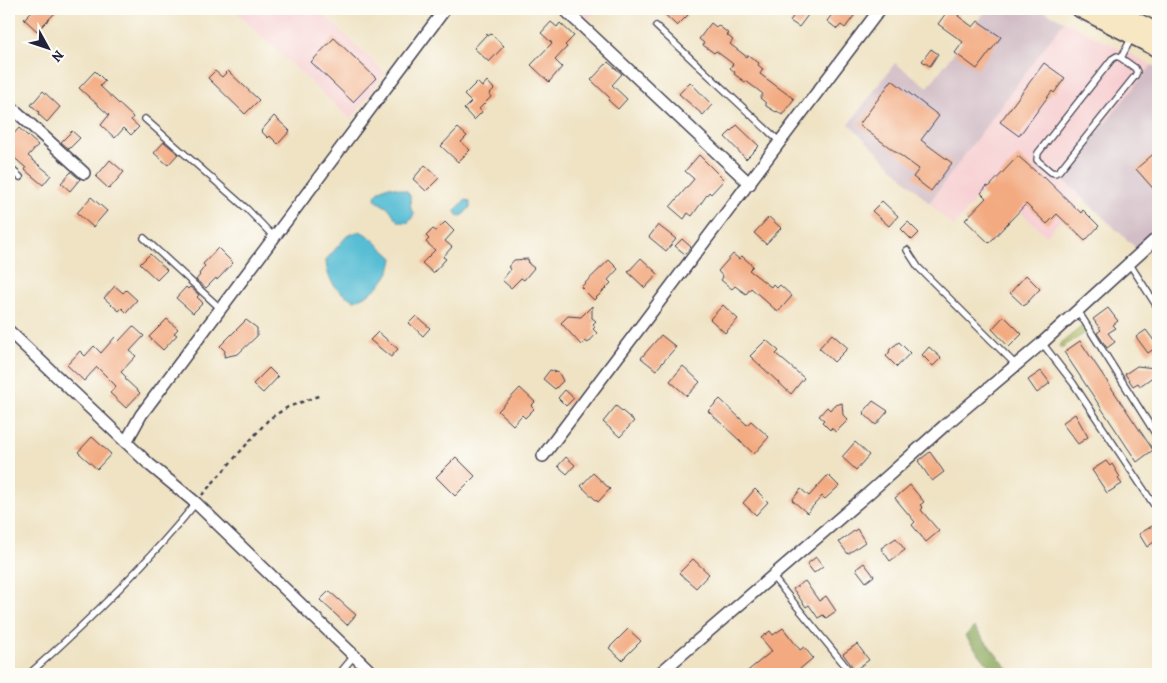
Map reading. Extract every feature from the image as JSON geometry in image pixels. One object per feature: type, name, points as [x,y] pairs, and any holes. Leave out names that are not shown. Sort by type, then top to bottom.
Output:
[{"type":"main road","points":[[1080,9],[1158,49]]},
{"type":"main road","points":[[1112,9],[1158,32]]},
{"type":"street","points":[[126,442],[141,415],[445,9]]},
{"type":"street","points":[[564,9],[750,184]]},
{"type":"street","points":[[543,456],[750,184],[880,9]]},
{"type":"street","points":[[9,105],[84,173]]},
{"type":"street","points":[[659,674],[1042,343],[1158,237]]},
{"type":"street","points":[[9,331],[150,465],[196,503],[373,674]]},
{"type":"lane","points":[[656,26],[780,143]]},
{"type":"lane","points":[[1121,58],[1133,35]]},
{"type":"lane","points":[[1116,56],[1121,58],[1135,68],[1137,72],[1135,76],[1060,171],[1051,172],[1037,160],[1038,152],[1112,59],[1116,56]]},
{"type":"lane","points":[[145,119],[247,209],[274,238]]},
{"type":"lane","points":[[9,167],[20,177]]},
{"type":"lane","points":[[144,238],[221,309]]},
{"type":"lane","points":[[907,250],[918,267],[1016,365]]},
{"type":"lane","points":[[1129,263],[1158,308]]},
{"type":"lane","points":[[1078,310],[1158,438]]},
{"type":"lane","points":[[1042,343],[1073,383],[1158,511]]},
{"type":"lane","points":[[30,674],[76,633],[124,584],[169,536],[196,503]]},
{"type":"lane","points":[[772,576],[852,674]]},
{"type":"lane","points":[[338,674],[354,656]]},
{"type":"path","points":[[196,503],[269,419],[288,407],[321,395]]},
{"type":"shaded area","points":[[233,9],[318,9],[385,73],[351,120]]},
{"type":"shaded area","points":[[577,9],[597,9],[589,19]]},
{"type":"shaded area","points":[[987,9],[1040,9],[1064,21],[929,203],[849,124],[895,63],[928,87]]},
{"type":"shaded area","points":[[1064,21],[1152,65],[1061,178],[1082,197],[1046,236],[989,182],[954,227],[929,203]]},
{"type":"shaded area","points":[[1152,65],[1158,68],[1158,231],[1137,249],[1061,178]]},
{"type":"green space","points":[[1084,325],[1088,331],[1061,348],[1059,345]]},
{"type":"green space","points":[[974,627],[1012,674],[995,674],[965,636]]},
{"type":"water","points":[[389,186],[407,191],[410,196],[411,210],[415,213],[409,222],[397,220],[388,208],[376,200],[375,197],[378,192]]},
{"type":"water","points":[[466,200],[470,202],[470,207],[462,216],[458,216],[455,212],[456,209]]},
{"type":"water","points":[[360,231],[370,237],[393,258],[389,272],[380,285],[368,294],[354,300],[337,289],[328,274],[326,260],[347,236]]},
{"type":"building","points":[[34,9],[59,9],[37,31],[24,19]]},
{"type":"building","points":[[659,9],[682,9],[688,15],[677,26]]},
{"type":"building","points":[[798,9],[808,15],[799,27],[790,21]]},
{"type":"building","points":[[836,9],[859,9],[845,28],[841,25],[837,29],[827,21]]},
{"type":"building","points":[[949,9],[973,27],[978,21],[1001,37],[977,69],[955,53],[963,42],[938,24]]},
{"type":"building","points":[[551,22],[557,27],[560,23],[574,36],[555,60],[562,67],[549,82],[531,65],[552,43],[541,33]]},
{"type":"building","points":[[711,23],[716,27],[718,25],[729,34],[727,35],[733,40],[730,44],[747,57],[748,55],[759,63],[758,65],[763,69],[760,74],[794,99],[782,115],[766,106],[766,103],[760,98],[763,94],[734,74],[735,72],[730,68],[733,64],[716,51],[714,53],[703,45],[704,43],[699,39]]},
{"type":"building","points":[[487,34],[488,36],[491,34],[504,46],[489,62],[474,48]]},
{"type":"building","points":[[334,38],[376,78],[353,102],[311,62]]},
{"type":"building","points":[[931,49],[938,54],[930,66],[922,61]]},
{"type":"building","points":[[608,62],[622,74],[612,85],[627,99],[618,109],[608,100],[610,98],[591,80]]},
{"type":"building","points":[[1044,63],[1065,78],[1054,93],[1052,91],[1019,136],[1000,122]]},
{"type":"building","points":[[95,71],[105,81],[100,86],[133,117],[131,120],[139,127],[131,135],[124,128],[115,138],[101,125],[109,115],[79,88]]},
{"type":"building","points":[[215,71],[222,77],[228,71],[259,100],[245,114],[208,78]]},
{"type":"building","points":[[892,80],[939,116],[921,140],[952,163],[931,191],[913,177],[919,169],[859,125]]},
{"type":"building","points":[[487,81],[494,89],[489,94],[491,97],[479,109],[482,112],[474,120],[464,109],[471,102],[464,95],[477,82],[482,87]]},
{"type":"building","points":[[690,82],[712,105],[703,115],[679,94]]},
{"type":"building","points":[[43,91],[60,107],[47,122],[31,105]]},
{"type":"building","points":[[274,116],[290,131],[278,144],[261,131]]},
{"type":"building","points":[[737,125],[759,146],[746,159],[725,137]]},
{"type":"building","points":[[19,128],[38,145],[28,156],[51,175],[43,185],[9,153],[9,139]]},
{"type":"building","points":[[458,128],[467,136],[461,142],[470,150],[458,162],[441,146]]},
{"type":"building","points":[[72,131],[80,138],[69,149],[61,142]]},
{"type":"building","points":[[164,142],[178,154],[168,165],[154,153]]},
{"type":"building","points":[[1158,150],[1158,194],[1136,169]]},
{"type":"building","points":[[699,155],[724,180],[711,194],[709,192],[692,216],[688,213],[684,219],[670,207],[694,179],[685,171]]},
{"type":"building","points":[[1018,156],[1044,177],[1081,213],[1083,210],[1099,226],[1085,241],[1057,214],[1047,224],[1026,204],[989,243],[965,220],[986,198],[981,193]]},
{"type":"building","points":[[110,160],[124,172],[109,189],[96,177]]},
{"type":"building","points":[[425,165],[439,178],[426,191],[413,179]]},
{"type":"building","points":[[71,172],[80,179],[70,191],[61,183]]},
{"type":"building","points":[[91,197],[107,211],[93,227],[77,213]]},
{"type":"building","points":[[882,201],[898,216],[889,226],[872,211]]},
{"type":"building","points":[[769,217],[781,228],[766,244],[754,233]]},
{"type":"building","points":[[445,222],[454,231],[445,241],[452,247],[443,257],[446,259],[433,273],[422,263],[435,250],[426,242],[429,239],[426,236],[433,229],[436,231]]},
{"type":"building","points":[[908,222],[919,233],[912,240],[901,229]]},
{"type":"building","points":[[658,225],[676,239],[666,251],[649,237]]},
{"type":"building","points":[[682,239],[691,247],[685,254],[675,246]]},
{"type":"building","points":[[218,248],[233,263],[217,280],[216,278],[206,288],[196,280],[205,266],[203,264]]},
{"type":"building","points":[[150,254],[167,270],[157,280],[140,264]]},
{"type":"building","points":[[733,254],[739,259],[742,256],[753,266],[749,270],[771,287],[773,284],[777,288],[780,285],[792,296],[778,312],[751,288],[746,294],[735,286],[732,289],[721,280],[723,277],[718,271]]},
{"type":"building","points":[[641,258],[658,274],[645,288],[628,272]]},
{"type":"building","points":[[528,259],[529,264],[534,268],[524,280],[521,278],[511,288],[502,280],[511,269],[508,267],[514,260]]},
{"type":"building","points":[[609,260],[618,269],[608,280],[611,283],[594,300],[581,287]]},
{"type":"building","points":[[1026,275],[1040,289],[1024,306],[1010,293]]},
{"type":"building","points":[[115,286],[123,293],[126,290],[137,300],[126,312],[122,308],[119,311],[104,298]]},
{"type":"building","points":[[186,287],[188,289],[190,287],[199,295],[197,297],[203,303],[193,313],[176,298]]},
{"type":"building","points":[[723,305],[738,319],[725,333],[710,319]]},
{"type":"building","points":[[592,306],[592,318],[596,321],[593,324],[595,327],[593,329],[597,333],[588,343],[585,341],[581,345],[561,323],[568,316],[581,317]]},
{"type":"building","points":[[1108,308],[1118,321],[1113,325],[1116,328],[1108,333],[1115,342],[1107,348],[1097,333],[1101,330],[1093,319]]},
{"type":"building","points":[[416,316],[430,328],[423,336],[409,323]]},
{"type":"building","points":[[1004,316],[1022,334],[1009,347],[992,329]]},
{"type":"building","points":[[167,319],[178,329],[174,333],[177,335],[163,350],[149,337]]},
{"type":"building","points":[[246,320],[257,328],[257,336],[238,354],[224,357],[225,351],[220,346]]},
{"type":"building","points":[[133,326],[144,336],[130,351],[136,356],[121,372],[126,377],[125,379],[140,393],[126,408],[110,393],[116,386],[97,367],[84,381],[67,365],[80,351],[85,356],[94,346],[101,353],[115,337],[119,341]]},
{"type":"building","points":[[1146,330],[1158,346],[1148,353],[1136,337]]},
{"type":"building","points":[[378,332],[398,349],[391,357],[370,340]]},
{"type":"building","points":[[832,334],[848,348],[834,362],[819,348]]},
{"type":"building","points":[[661,335],[676,347],[656,370],[641,358]]},
{"type":"building","points":[[766,340],[779,351],[776,354],[804,378],[791,394],[750,356]]},
{"type":"building","points":[[1080,341],[1153,450],[1137,462],[1064,352]]},
{"type":"building","points":[[899,342],[910,353],[897,367],[886,356],[890,349]]},
{"type":"building","points":[[929,347],[941,358],[933,366],[922,355]]},
{"type":"building","points":[[683,366],[700,382],[687,396],[670,381]]},
{"type":"building","points":[[1137,366],[1155,368],[1154,376],[1140,386],[1138,383],[1133,386],[1125,374]]},
{"type":"building","points":[[269,368],[278,377],[263,393],[253,384]]},
{"type":"building","points":[[550,370],[559,373],[563,381],[555,389],[543,379]]},
{"type":"building","points":[[1041,371],[1050,383],[1037,393],[1028,380]]},
{"type":"building","points":[[520,388],[535,402],[531,406],[534,409],[525,418],[522,415],[513,425],[498,411]]},
{"type":"building","points":[[565,390],[574,398],[566,406],[558,398]]},
{"type":"building","points":[[720,399],[747,425],[751,421],[769,437],[754,454],[708,411]]},
{"type":"building","points":[[873,401],[888,411],[876,425],[863,413]]},
{"type":"building","points":[[842,403],[843,415],[848,420],[836,432],[831,428],[830,430],[819,416],[827,407],[830,410],[833,406]]},
{"type":"building","points":[[616,406],[634,421],[620,437],[603,422]]},
{"type":"building","points":[[1075,414],[1088,437],[1078,444],[1062,423]]},
{"type":"building","points":[[92,437],[111,454],[97,469],[78,452]]},
{"type":"building","points":[[855,442],[869,455],[856,470],[842,457]]},
{"type":"building","points":[[930,452],[944,472],[932,481],[918,461]]},
{"type":"building","points":[[456,457],[475,476],[455,496],[436,477]]},
{"type":"building","points":[[566,457],[575,465],[567,474],[558,466]]},
{"type":"building","points":[[1106,461],[1110,466],[1112,464],[1122,484],[1107,493],[1092,470]]},
{"type":"building","points":[[593,473],[610,489],[598,502],[581,486]]},
{"type":"building","points":[[828,475],[839,486],[825,499],[822,496],[807,513],[792,500],[801,489],[809,496]]},
{"type":"building","points":[[910,485],[924,502],[920,505],[923,508],[921,510],[939,531],[926,542],[912,525],[915,522],[895,498]]},
{"type":"building","points":[[755,489],[768,502],[756,515],[743,503]]},
{"type":"building","points":[[1152,526],[1158,535],[1158,539],[1147,547],[1139,534]]},
{"type":"building","points":[[857,529],[865,542],[848,554],[839,542]]},
{"type":"building","points":[[896,538],[905,550],[890,561],[881,548]]},
{"type":"building","points":[[816,557],[823,566],[814,573],[807,564]]},
{"type":"building","points":[[693,559],[709,574],[696,588],[679,573]]},
{"type":"building","points":[[864,563],[874,576],[866,582],[856,569]]},
{"type":"building","points":[[805,581],[819,601],[826,596],[836,611],[826,618],[823,615],[818,618],[809,605],[806,607],[793,589]]},
{"type":"building","points":[[329,591],[356,615],[347,625],[320,600]]},
{"type":"building","points":[[783,628],[800,650],[804,647],[813,658],[794,674],[744,674],[772,651],[761,638],[770,631],[773,635]]},
{"type":"building","points":[[628,629],[641,641],[622,660],[609,648]]},
{"type":"building","points":[[857,644],[869,660],[855,670],[843,654]]}]
